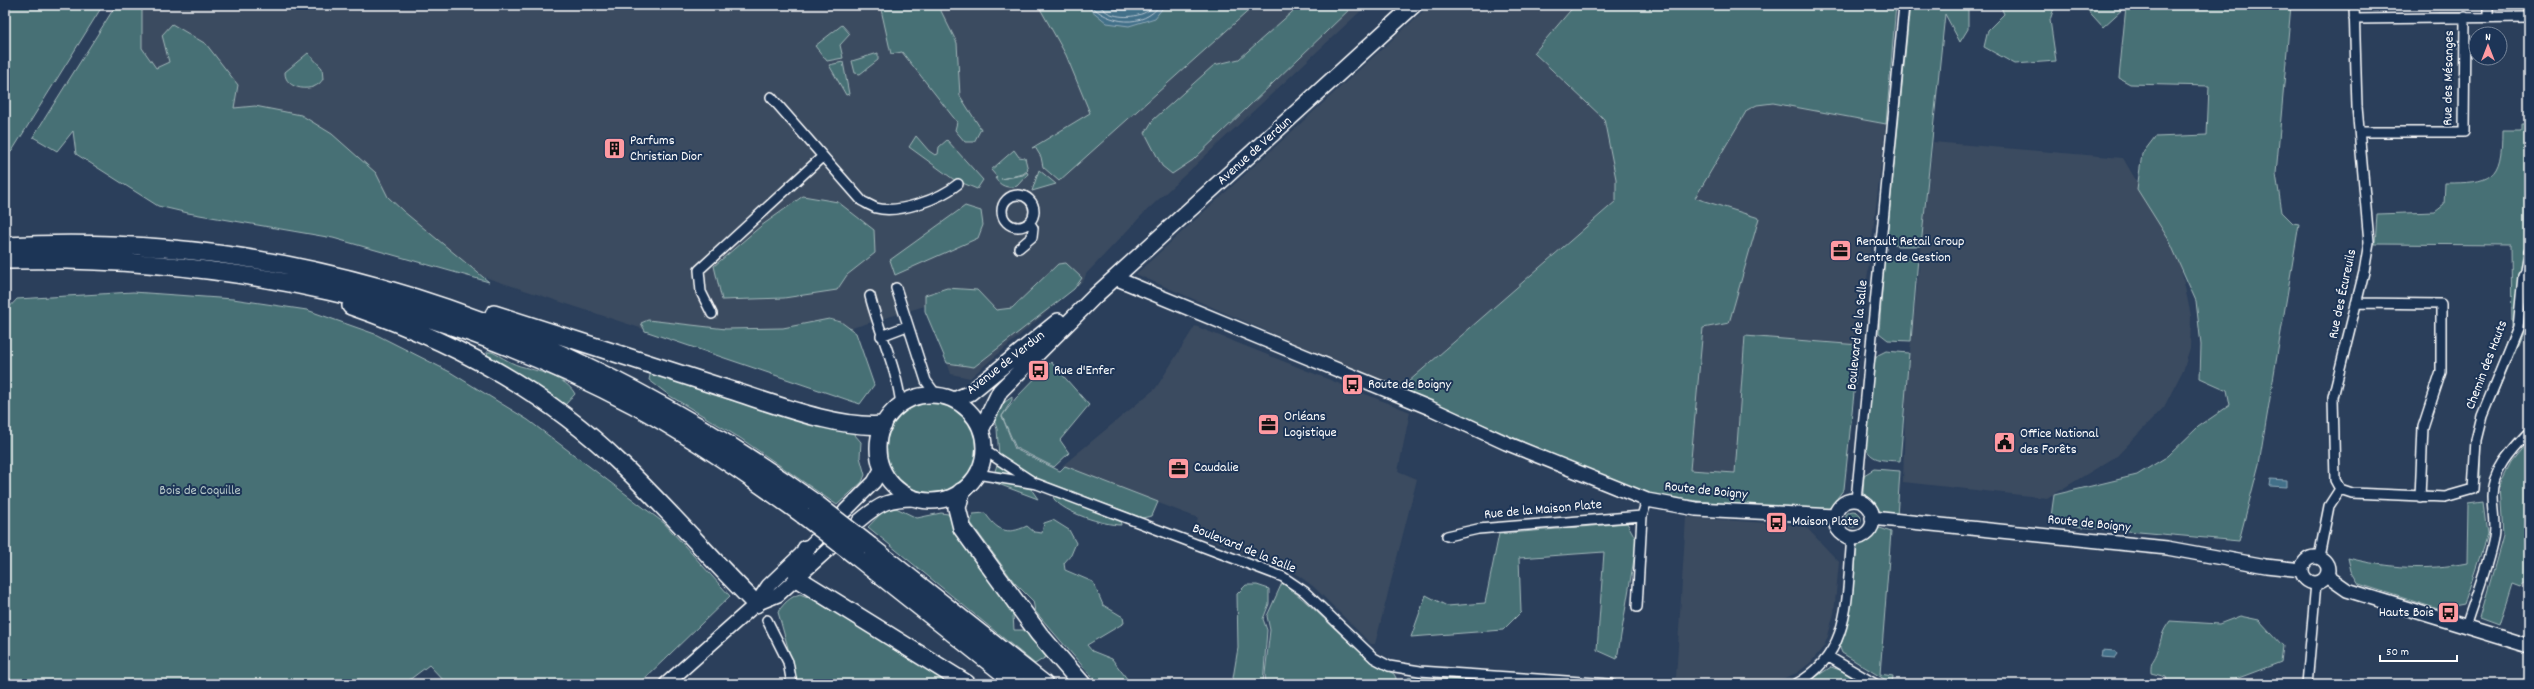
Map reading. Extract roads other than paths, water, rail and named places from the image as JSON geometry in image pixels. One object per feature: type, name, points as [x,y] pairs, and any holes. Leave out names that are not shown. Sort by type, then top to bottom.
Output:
[{"type":"highway","points":[[5,246],[75,244],[136,246],[187,250],[272,262],[320,265],[388,281],[762,400],[848,424],[867,426],[883,425]]},
{"type":"highway","points":[[5,260],[130,261],[252,275],[384,304],[490,339],[546,362],[634,405],[685,435],[734,466],[803,515],[863,551],[1044,684]]},
{"type":"highway","points":[[272,262],[415,297],[482,320],[569,356],[686,417],[751,457],[815,503],[863,551],[1017,684]]},
{"type":"highway","points":[[252,275],[398,322],[466,354],[540,399],[586,433],[621,464],[756,604]]},
{"type":"highway","points":[[961,492],[957,508],[962,528],[1039,634],[1082,684]]},
{"type":"highway","points":[[812,544],[797,571],[798,579],[967,684]]},
{"type":"main road","name":"Avenue de Verdun","points":[[981,430],[1000,390],[1095,296],[1414,5]]},
{"type":"main road","name":"Avenue de Verdun","points":[[954,400],[970,394],[1061,318],[1095,296]]},
{"type":"main road","points":[[937,396],[954,400],[971,414],[981,430],[984,450],[977,474],[961,492],[948,498],[933,501],[918,499],[904,494],[892,483],[882,468],[878,445],[883,425],[901,405],[918,397],[937,396]]},
{"type":"street","name":"Boulevard de la Salle","points":[[1856,500],[1904,5]]},
{"type":"street","name":"Rue des Écureuils","points":[[2340,489],[2335,480],[2333,404],[2368,242],[2360,132],[2354,5]]},
{"type":"street","points":[[2488,5],[2488,17]]},
{"type":"street","name":"Rue des Mésanges","points":[[2360,132],[2464,132],[2465,17]]},
{"type":"street","points":[[2354,19],[2529,17]]},
{"type":"street","points":[[771,97],[862,201],[876,208],[899,208],[914,206],[952,189],[958,184]]},
{"type":"street","points":[[712,314],[701,292],[699,270],[822,157]]},
{"type":"street","points":[[1019,248],[1032,236],[1033,228],[1029,222]]},
{"type":"street","name":"Chemin des Hauts","points":[[2420,497],[2445,497],[2473,489],[2476,440],[2482,416],[2518,328],[2523,276],[2526,271],[2529,251]]},
{"type":"street","name":"Route de Boigny","points":[[1115,278],[1322,365],[1430,408],[1506,443],[1647,500],[1696,509],[1835,516]]},
{"type":"street","points":[[896,288],[926,381],[937,396]]},
{"type":"street","points":[[870,296],[881,336],[899,388],[901,405]]},
{"type":"street","points":[[2318,557],[2329,506],[2340,489],[2352,493],[2420,497],[2422,428],[2441,372],[2441,304],[2356,302]]},
{"type":"street","points":[[881,336],[908,326]]},
{"type":"street","points":[[2466,627],[2478,592],[2493,539],[2492,494],[2495,477],[2513,450],[2529,432]]},
{"type":"street","name":"Boulevard de la Salle","points":[[984,450],[1037,484]]},
{"type":"street","points":[[845,511],[874,482],[882,468]]},
{"type":"street","name":"Boulevard de la Salle","points":[[977,474],[1037,484],[1283,577],[1305,592],[1374,658],[1389,666],[1420,671],[1611,684]]},
{"type":"street","points":[[859,521],[884,502],[899,499],[918,499]]},
{"type":"street","points":[[1637,608],[1642,516],[1647,500]]},
{"type":"street","points":[[1856,500],[1868,508],[1872,518],[1868,532],[1852,538],[1841,533],[1837,528],[1835,516],[1840,506],[1856,500]]},
{"type":"street","name":"Rue de la Maison Plate","points":[[1447,536],[1478,529],[1642,516]]},
{"type":"street","name":"Route de Boigny","points":[[1872,518],[2167,548],[2266,566],[2302,570]]},
{"type":"street","points":[[1796,684],[1810,676],[1829,656],[1840,637],[1852,538]]},
{"type":"street","points":[[666,684],[756,604],[768,586],[812,544]]},
{"type":"street","points":[[756,604],[778,595],[798,579],[831,548]]},
{"type":"street","points":[[2318,557],[2306,561],[2302,570],[2305,578],[2322,580],[2347,590],[2529,646]]},
{"type":"street","points":[[2307,684],[2322,580],[2328,567],[2318,557]]},
{"type":"street","points":[[767,620],[788,662],[792,684]]},
{"type":"street","points":[[1829,656],[1875,684]]},
{"type":"water","points":[[1085,5],[1165,5],[1155,18],[1129,26],[1107,23]]},
{"type":"water","points":[[2271,479],[2286,480],[2286,487],[2270,486]]},
{"type":"water","points":[[2102,650],[2116,651],[2118,654],[2115,658],[2101,657]]},
{"type":"place","name":"Parfums Christian Dior","points":[[615,149]]},
{"type":"place","name":"Renault Retail Group Centre de Gestion","points":[[1841,250]]},
{"type":"place","name":"Rue d'Enfer","points":[[1038,371]]},
{"type":"place","name":"Route de Boigny","points":[[1352,385]]},
{"type":"place","name":"Orléans Logistique","points":[[1268,425]]},
{"type":"place","name":"Office National des Forêts","points":[[2004,442]]},
{"type":"place","name":"Caudalie","points":[[1179,468]]},
{"type":"place","name":"Maison Plate","points":[[1776,522]]},
{"type":"place","name":"Hauts Bois","points":[[2449,613]]},
{"type":"park label","name":"Bois de Coquille","points":[[200,491]]}]
